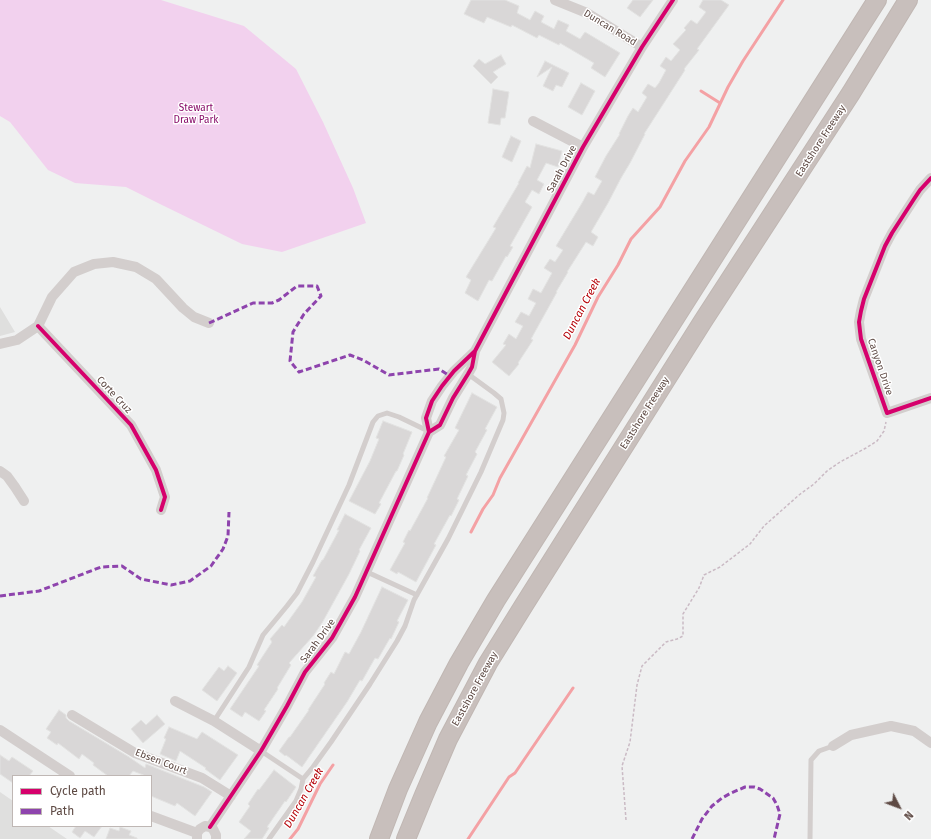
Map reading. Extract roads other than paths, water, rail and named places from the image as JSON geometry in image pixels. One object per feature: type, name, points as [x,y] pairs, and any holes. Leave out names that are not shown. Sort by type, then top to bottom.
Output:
[{"type":"highway","points":[[379,839],[398,789],[428,722],[459,663],[489,613],[877,0]]},
{"type":"highway","name":"Eastshore Freeway","points":[[406,839],[448,738],[488,663],[703,321],[852,93],[908,0]]},
{"type":"highway","points":[[852,93],[876,71],[922,0]]},
{"type":"highway","points":[[366,839],[372,825],[398,789]]},
{"type":"street","name":"Duncan Road","points":[[555,0],[587,13],[642,48]]},
{"type":"street","name":"Sarah Drive","points":[[429,432],[440,426],[453,398],[472,367],[475,351],[583,147],[642,48],[673,0]]},
{"type":"street","points":[[533,121],[583,147]]},
{"type":"street","name":"Canyon Drive","points":[[931,178],[920,190],[885,246],[864,299],[859,326],[861,339],[887,413],[931,398]]},
{"type":"street","points":[[0,344],[17,340],[38,326],[52,297],[74,272],[94,264],[113,262],[136,267],[156,279],[183,308],[194,317],[209,323]]},
{"type":"street","name":"Corte Cruz","points":[[38,326],[131,424],[156,470],[165,496],[161,510]]},
{"type":"street","name":"Sarah Drive","points":[[210,827],[261,751],[305,672],[332,638],[355,597],[429,432],[426,418],[432,401],[454,370],[475,351]]},
{"type":"street","points":[[0,471],[7,476],[16,487],[24,501]]},
{"type":"street","points":[[175,701],[214,720],[261,751]]},
{"type":"street","name":"Ebsen Court","points":[[72,715],[135,753],[202,778],[231,796]]},
{"type":"street","points":[[833,746],[851,735],[892,726],[914,731],[931,742]]},
{"type":"street","points":[[0,730],[68,775]]},
{"type":"street","points":[[152,816],[165,820],[197,836],[200,829],[205,826],[210,827],[215,832],[216,839]]},
{"type":"lane","points":[[269,839],[296,801],[301,789],[303,778],[331,742],[393,648],[405,626],[417,594],[448,539],[478,478],[503,420],[504,413],[501,399],[468,374]]},
{"type":"lane","points":[[214,720],[249,667],[263,635],[297,593],[349,485],[373,422],[378,416],[387,413],[399,417],[429,432]]},
{"type":"lane","points":[[367,572],[417,594]]},
{"type":"lane","points":[[810,839],[811,760],[819,751],[833,746]]},
{"type":"lane","points":[[261,751],[303,778]]},
{"type":"waterway","name":"Duncan Creek","points":[[471,532],[483,509],[493,495],[500,478],[575,345],[598,297],[618,265],[631,239],[660,207],[685,161],[709,127],[728,87],[743,61],[783,0]]},
{"type":"waterway","name":"Duncan Creek","points":[[701,91],[720,103]]},
{"type":"waterway","points":[[468,839],[509,777],[515,773],[573,688]]},
{"type":"waterway","name":"Duncan Creek","points":[[290,839],[298,829],[320,784],[333,765]]},
{"type":"park label","name":"Stewart Draw Park","points":[[196,114]]}]
